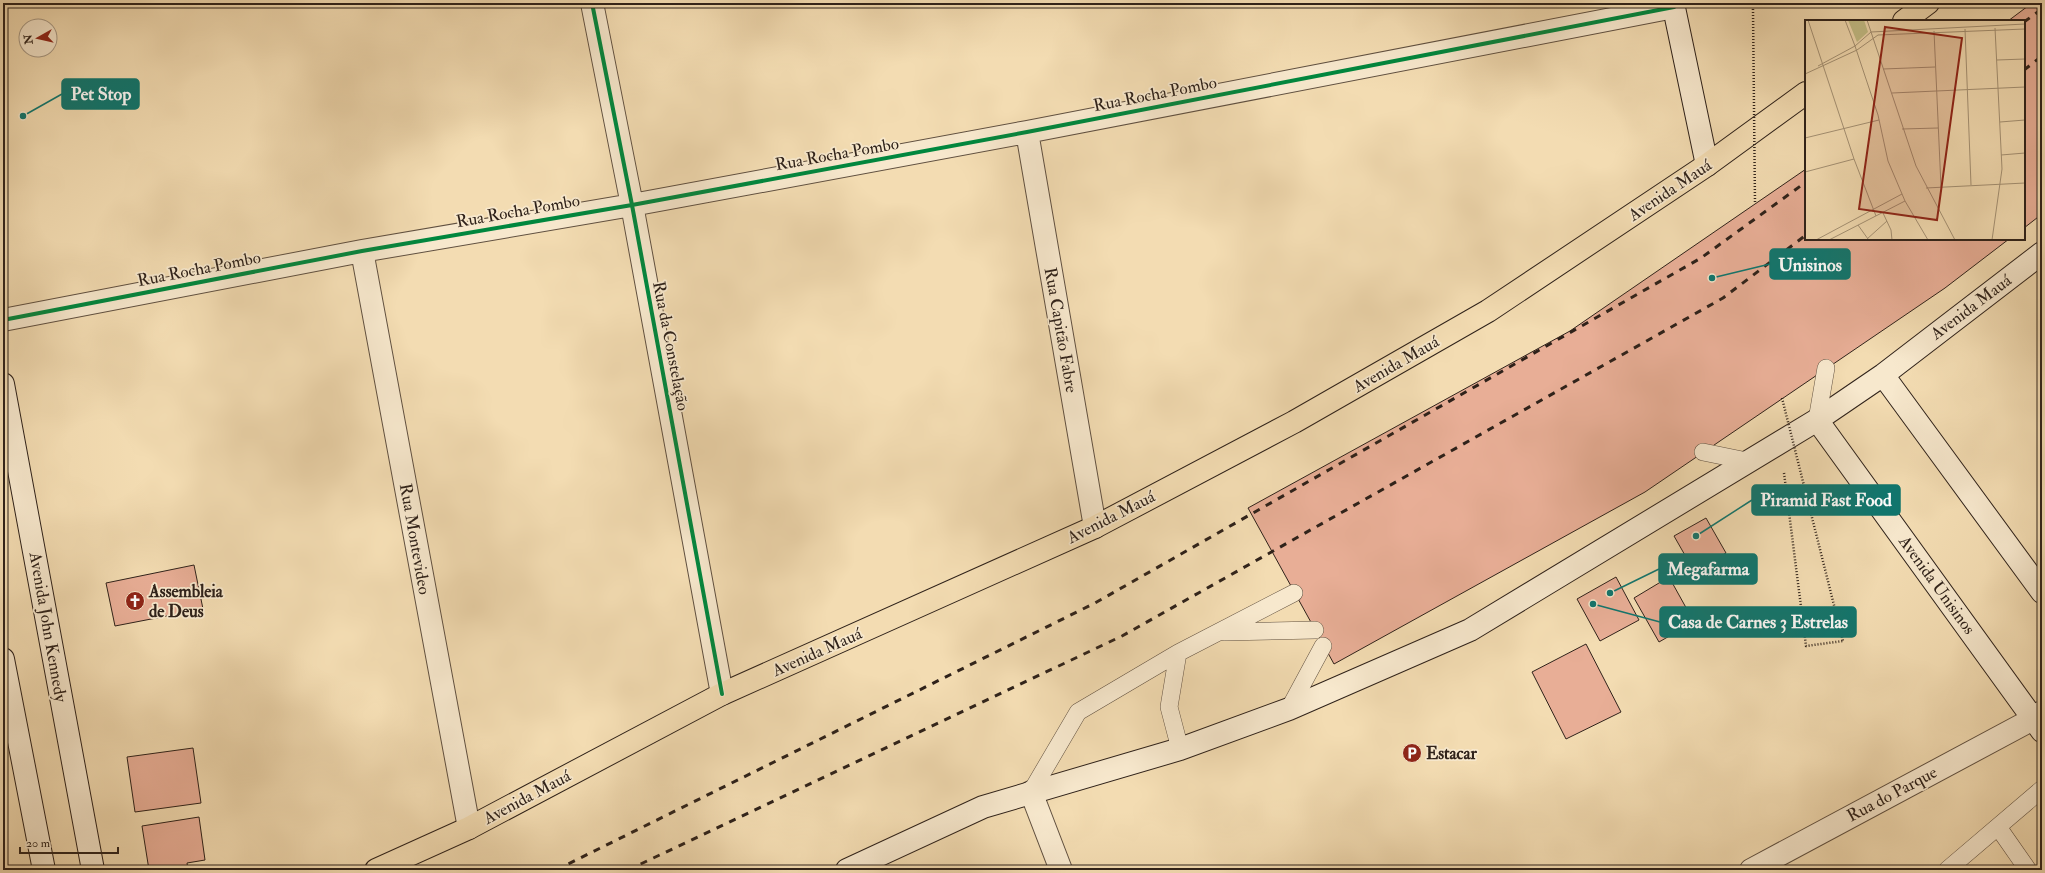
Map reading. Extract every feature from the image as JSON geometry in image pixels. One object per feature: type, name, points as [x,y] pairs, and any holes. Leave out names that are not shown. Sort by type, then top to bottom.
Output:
[{"type":"main road","points":[[1905,20],[1928,3]]},
{"type":"main road","name":"Avenida Mauá","points":[[376,870],[469,828],[722,694],[1095,527],[1294,422],[1488,311],[1707,165],[1805,94]]},
{"type":"street","name":"Rua da Constelação","points":[[592,3],[632,204],[722,694]]},
{"type":"street","name":"Rua Rocha Pombo","points":[[3,320],[362,250],[632,204],[1028,132],[1673,5]]},
{"type":"street","points":[[1673,5],[1707,165]]},
{"type":"street","name":"Rua Capitão Fabre","points":[[1028,132],[1095,527]]},
{"type":"street","name":"Rua Montevideo","points":[[362,250],[469,828]]},
{"type":"street","name":"Avenida Mauá","points":[[847,870],[984,807],[1180,749],[1289,709],[1470,630],[1817,420],[1883,375],[2042,253]]},
{"type":"street","points":[[1883,375],[2042,592]]},
{"type":"street","name":"Avenida John Kennedy","points":[[3,384],[93,870]]},
{"type":"street","name":"Avenida Unisinos","points":[[1817,420],[2039,720]]},
{"type":"street","points":[[3,658],[44,870]]},
{"type":"street","name":"Rua do Parque","points":[[1751,870],[2039,720]]},
{"type":"street","points":[[1031,792],[1060,870]]},
{"type":"lane","points":[[1817,420],[1826,368]]},
{"type":"lane","points":[[1703,452],[1747,461]]},
{"type":"lane","points":[[1031,792],[1078,712],[1178,653],[1294,593]]},
{"type":"lane","points":[[1220,632],[1315,630]]},
{"type":"lane","points":[[1289,709],[1324,646]]},
{"type":"lane","points":[[1178,653],[1169,707],[1180,749]]},
{"type":"lane","points":[[1947,870],[2042,789]]},
{"type":"lane","points":[[1998,827],[2028,870]]},
{"type":"path","points":[[1752,3],[1755,204]]},
{"type":"path","points":[[1780,441],[1806,646],[1843,640],[1782,398]]},
{"type":"building","points":[[2032,3],[2037,3],[2042,10],[2042,214],[2025,227],[2025,20],[2009,20]]},
{"type":"building","points":[[1805,170],[1805,240],[2008,240],[1945,288],[1645,492],[1334,664],[1248,508],[1570,331]]},
{"type":"building","points":[[1706,518],[1726,553],[1694,571],[1674,536]]},
{"type":"building","points":[[194,565],[203,609],[115,626],[106,583]]},
{"type":"building","points":[[1616,577],[1639,620],[1600,641],[1577,599]]},
{"type":"building","points":[[1669,577],[1694,622],[1659,642],[1634,598]]},
{"type":"building","points":[[1586,644],[1621,712],[1566,739],[1532,672]]},
{"type":"building","points":[[193,748],[201,803],[135,812],[127,757]]},
{"type":"building","points":[[199,817],[205,860],[187,863],[188,870],[149,870],[142,826]]},
{"type":"building","points":[[3,852],[6,870],[3,870]]},
{"type":"railway","points":[[2025,21],[2042,9]]},
{"type":"railway","points":[[2025,69],[2042,56]]},
{"type":"railway","points":[[556,870],[1095,603],[1701,258],[1805,183]]},
{"type":"railway","points":[[628,870],[1122,636],[1723,298],[1805,236]]},
{"type":"cycle path","points":[[592,3],[632,205],[722,694]]},
{"type":"cycle path","points":[[3,320],[362,251],[632,205],[1027,132],[1674,7]]},
{"type":"place","name":"Pet Stop","points":[[23,116]]},
{"type":"place","name":"Unisinos","points":[[1712,278]]},
{"type":"place","name":"Piramid Fast Food","points":[[1696,536]]},
{"type":"place","name":"Megafarma","points":[[1610,593]]},
{"type":"place","name":"Assembleia de Deus","points":[[135,601]]},
{"type":"place","name":"Casa de Carnes 3 Estrelas","points":[[1593,604]]},
{"type":"place","name":"Estacar","points":[[1412,753]]}]
